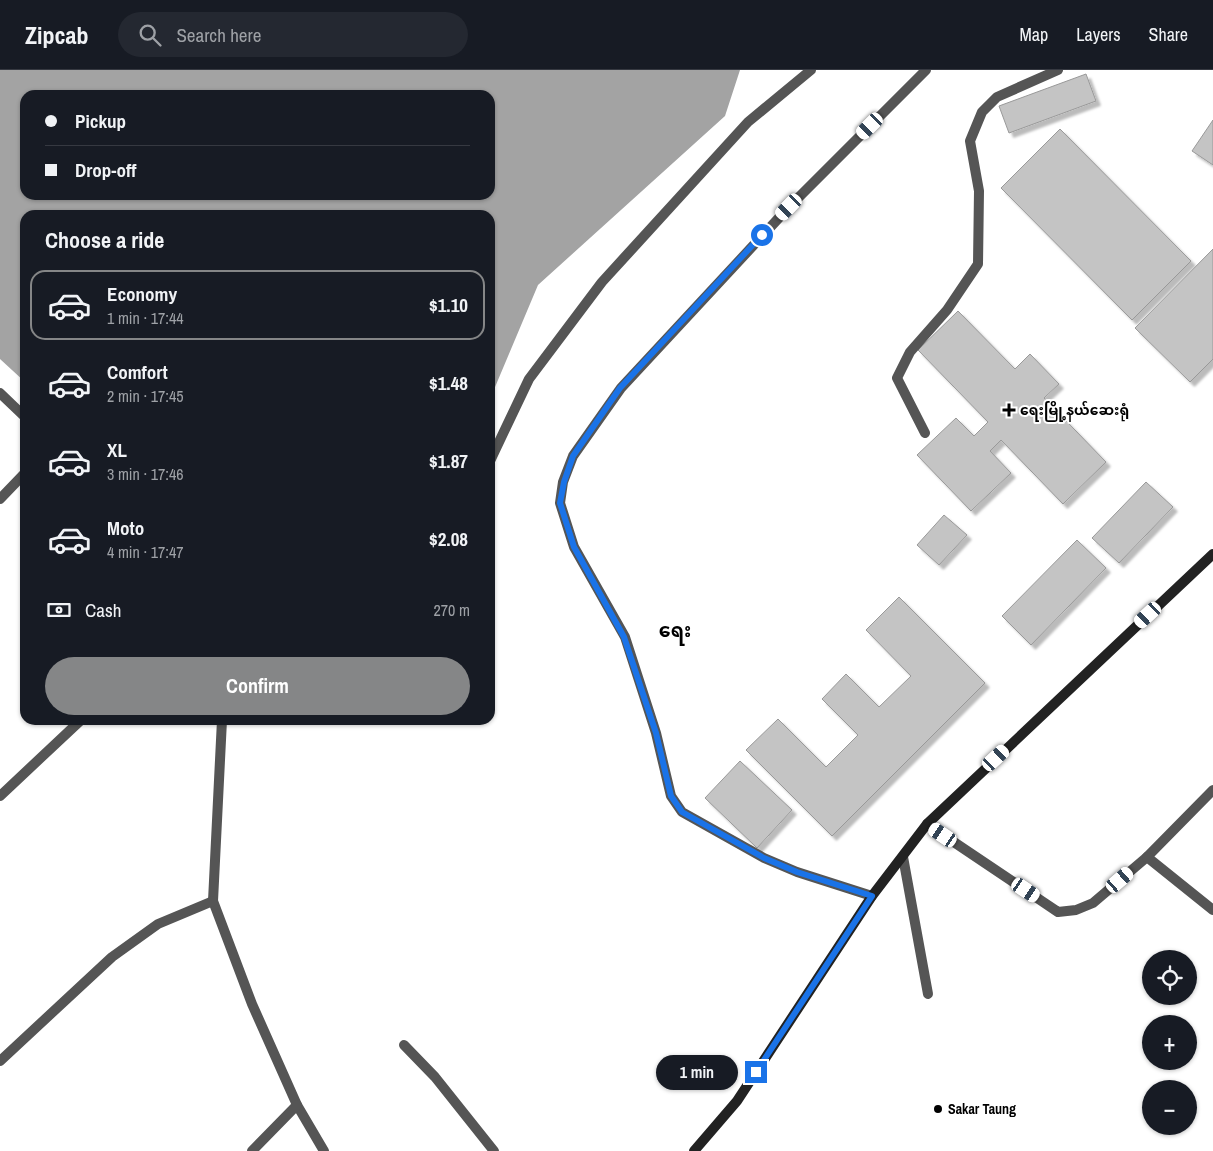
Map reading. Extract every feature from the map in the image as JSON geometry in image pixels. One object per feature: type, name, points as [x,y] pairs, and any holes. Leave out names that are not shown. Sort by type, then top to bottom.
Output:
[{"type":"street","points":[[495,450],[529,379],[602,282],[748,122],[810,70]]},
{"type":"street","points":[[872,896],[797,872],[764,858],[682,812],[671,796],[656,733],[624,637],[574,547],[560,503],[564,482],[573,456],[620,388],[782,214],[926,70]]},
{"type":"street","points":[[925,433],[897,378],[910,352],[947,310],[978,264],[979,191],[970,141],[982,112],[997,97],[1058,70]]},
{"type":"street","points":[[0,393],[20,412]]},
{"type":"street","points":[[0,499],[20,478]]},
{"type":"street","points":[[694,1151],[737,1101],[872,896],[927,824],[1213,554]]},
{"type":"street","points":[[0,796],[76,725]]},
{"type":"street","points":[[222,725],[213,901],[252,1004],[297,1105],[324,1151]]},
{"type":"street","points":[[927,824],[1058,912],[1076,910],[1093,903],[1147,857],[1213,790]]},
{"type":"street","points":[[902,857],[928,994]]},
{"type":"street","points":[[1147,857],[1213,910]]},
{"type":"street","points":[[0,1061],[112,957],[158,924],[213,901]]},
{"type":"street","points":[[404,1045],[434,1077],[494,1151]]},
{"type":"street","points":[[252,1151],[297,1105]]},
{"type":"shaded area","points":[[0,70],[740,70],[725,116],[538,285],[495,387],[495,210],[20,210],[20,377],[0,359]]},
{"type":"building","points":[[1086,74],[1096,101],[1009,133],[999,106]]},
{"type":"building","points":[[1213,120],[1213,165],[1192,151]]},
{"type":"building","points":[[1060,129],[1191,261],[1132,320],[1001,188]]},
{"type":"building","points":[[1213,249],[1213,359],[1190,382],[1135,328]]},
{"type":"building","points":[[958,311],[1015,369],[1030,354],[1059,384],[1044,398],[1106,462],[1063,504],[1001,440],[990,451],[1011,473],[971,511],[917,455],[956,418],[974,436],[988,422],[918,350]]},
{"type":"building","points":[[1146,482],[1173,507],[1119,563],[1092,538]]},
{"type":"building","points":[[944,515],[967,535],[939,565],[917,545]]},
{"type":"building","points":[[1077,540],[1106,568],[1031,645],[1002,616]]},
{"type":"building","points":[[899,597],[985,683],[832,836],[746,750],[778,719],[826,767],[858,735],[822,699],[846,674],[879,707],[911,676],[866,630]]},
{"type":"building","points":[[740,761],[792,810],[757,848],[705,798]]},
{"type":"place","name":"ရေးမြို့နယ်ဆေးရုံ","points":[[1009,410]]},
{"type":"place","name":"Sakar Taung","points":[[938,1109]]},
{"type":"district","name":"ရေး","points":[[675,630]]},
{"type":"route","points":[[756,1072],[806,999],[872,896],[797,872],[764,858],[682,812],[671,796],[656,733],[624,637],[574,547],[560,503],[564,482],[573,456],[620,388],[762,235]]}]
